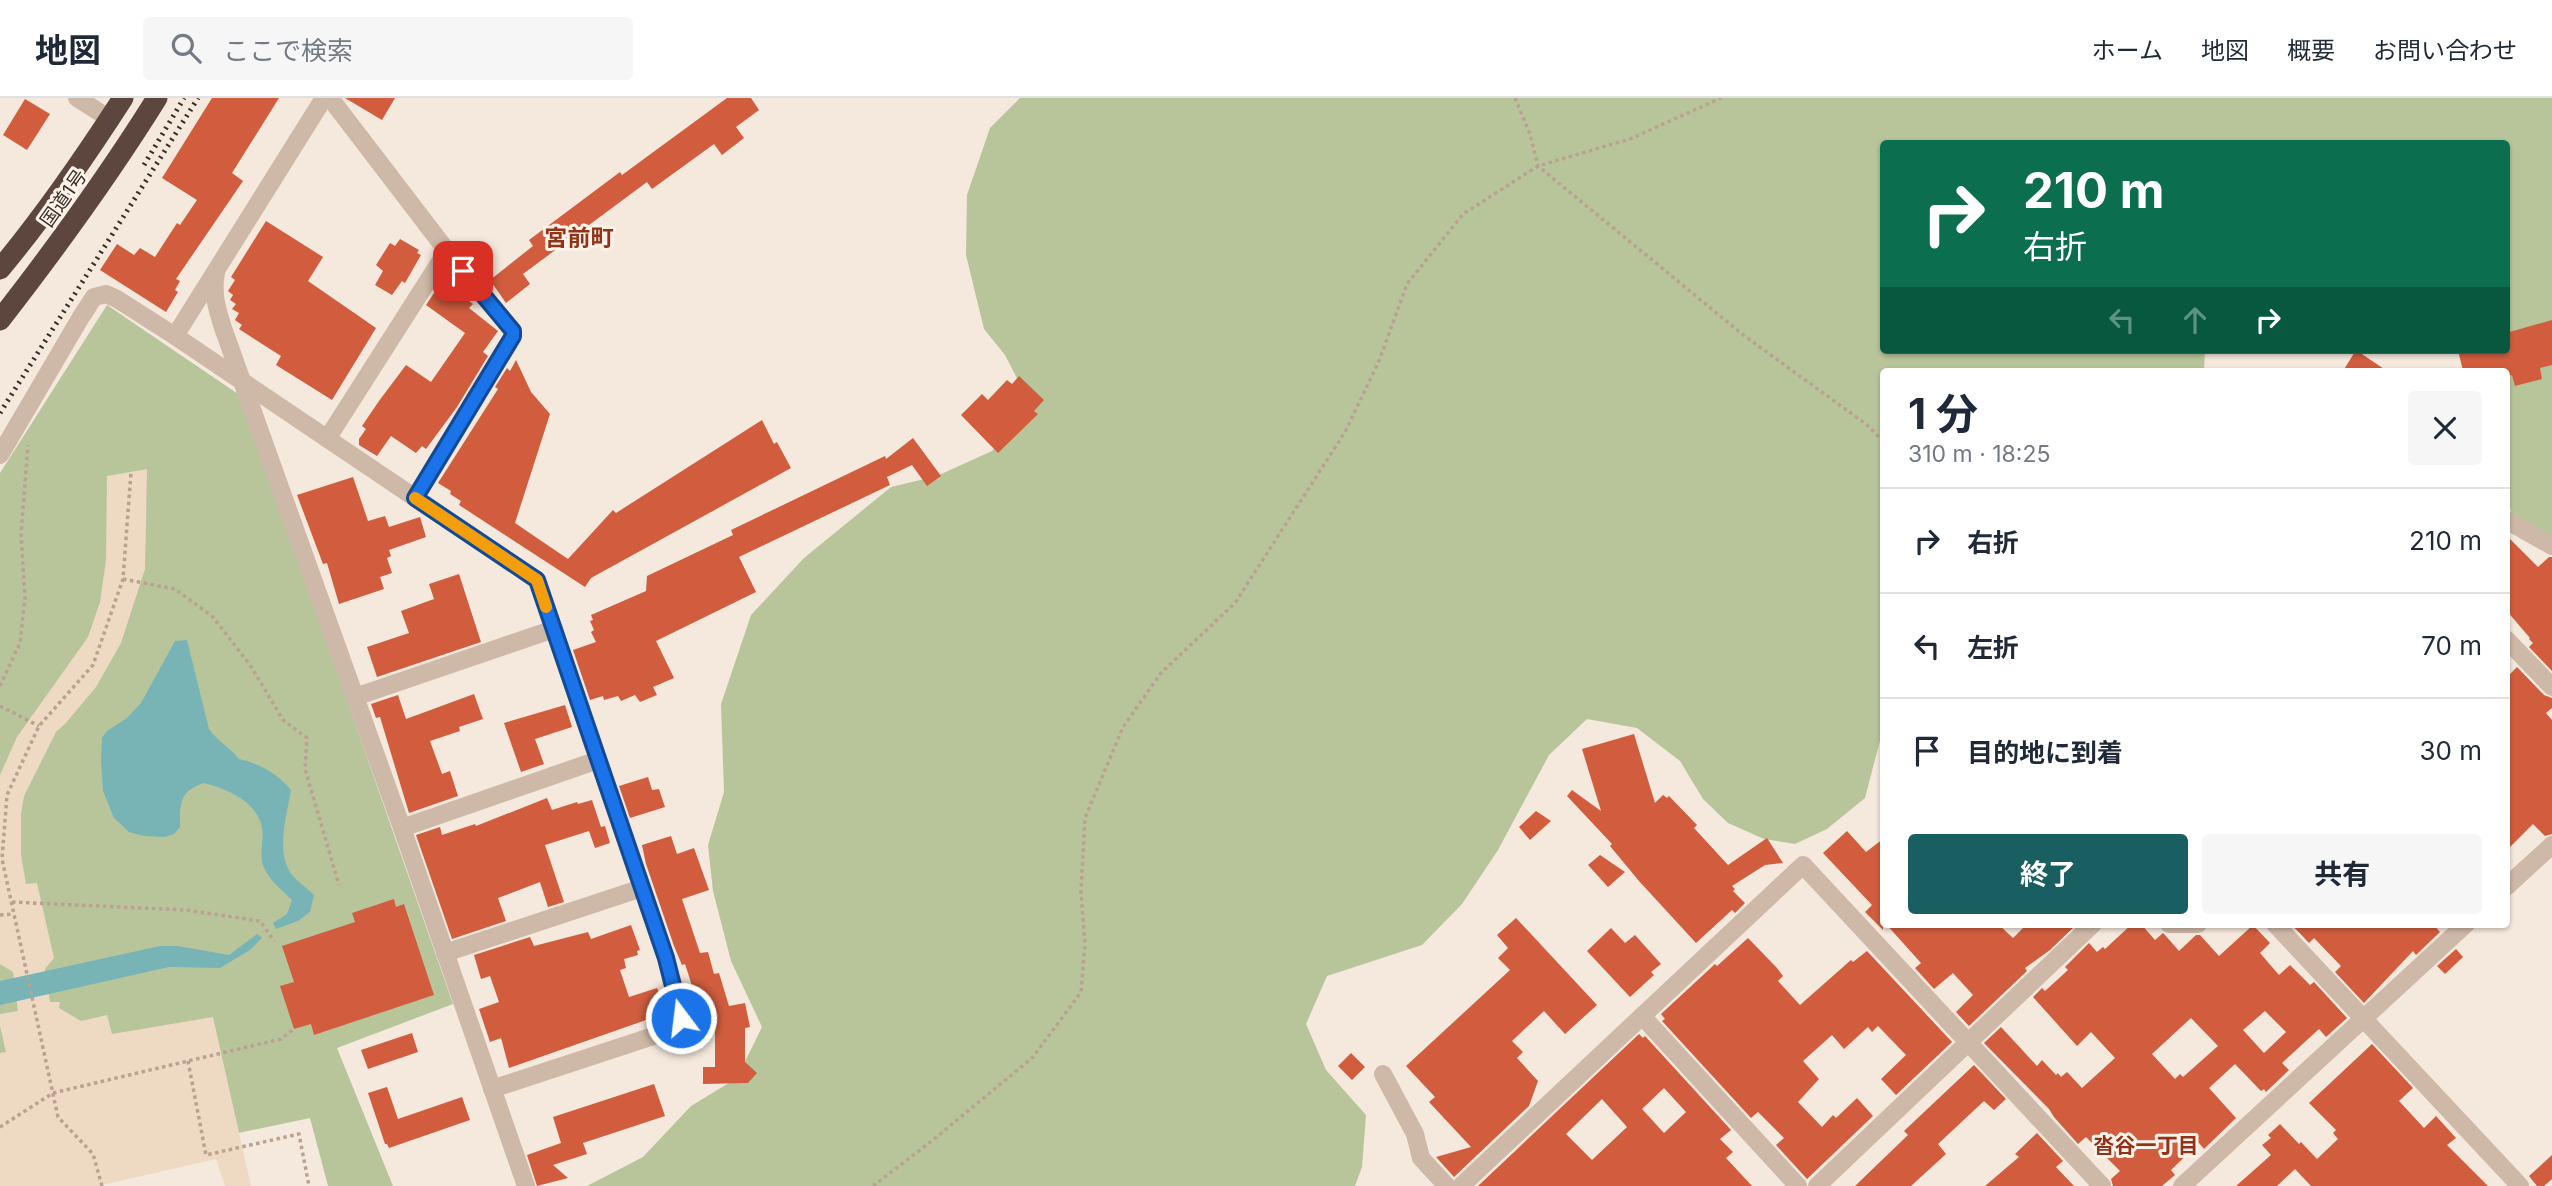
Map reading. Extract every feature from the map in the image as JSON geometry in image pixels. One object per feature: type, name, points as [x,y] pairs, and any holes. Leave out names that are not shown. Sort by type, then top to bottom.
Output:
[{"type":"highway","name":"国道1号","points":[[0,269],[35,226],[123,98]]},
{"type":"highway","name":"国道1号","points":[[0,320],[59,244],[120,157],[157,98]]},
{"type":"street","points":[[77,98],[110,118]]},
{"type":"street","points":[[175,336],[324,98]]},
{"type":"street","points":[[330,98],[447,251],[513,331],[513,336],[415,498]]},
{"type":"street","points":[[327,439],[447,251]]},
{"type":"street","points":[[218,268],[214,286],[215,304],[402,828],[526,1186]]},
{"type":"street","points":[[0,456],[80,317],[94,297],[106,294],[175,336],[537,580],[666,958],[684,1026],[492,1088]]},
{"type":"street","points":[[2510,522],[2552,545]]},
{"type":"street","points":[[355,697],[554,629]]},
{"type":"street","points":[[2510,643],[2552,687]]},
{"type":"street","points":[[402,828],[598,760]]},
{"type":"street","points":[[2510,883],[2552,845]]},
{"type":"street","points":[[1461,1186],[1802,865],[2102,1186]]},
{"type":"street","points":[[445,953],[642,888]]},
{"type":"street","points":[[1816,1186],[2089,928]]},
{"type":"street","points":[[2279,928],[2511,1183]]},
{"type":"street","points":[[2182,1186],[2462,928]]},
{"type":"street","points":[[1642,1016],[1798,1186]]},
{"type":"street","points":[[1383,1074],[1415,1133],[1421,1158],[1447,1186]]},
{"type":"path","points":[[1515,98],[1530,134],[1538,166],[1742,334],[1867,425],[1880,438]]},
{"type":"path","points":[[873,1186],[1033,1057],[1081,992],[1084,944],[1081,891],[1085,818],[1123,727],[1161,673],[1236,603],[1345,432],[1379,361],[1407,284],[1463,214],[1538,166],[1630,139],[1721,98]]},
{"type":"path","points":[[0,686],[20,643],[25,598],[21,534],[29,436]]},
{"type":"path","points":[[102,1186],[93,1154],[58,1116],[2,859],[7,795],[40,726],[93,665],[123,579],[131,472]]},
{"type":"path","points":[[123,579],[175,589],[213,617],[250,665],[283,720],[307,738],[305,769],[340,885]]},
{"type":"path","points":[[0,706],[40,726]]},
{"type":"path","points":[[12,902],[186,910],[260,921],[274,941]]},
{"type":"path","points":[[0,915],[14,914]]},
{"type":"path","points":[[0,1127],[53,1093],[281,1038],[294,1029]]},
{"type":"path","points":[[188,1061],[206,1155],[299,1134],[309,1186]]},
{"type":"green space","points":[[1020,98],[2552,98],[2552,537],[2511,513],[2510,508],[2510,368],[2506,368],[2506,354],[2510,354],[2510,140],[1880,140],[1880,354],[2205,354],[2204,368],[1880,368],[1880,740],[1865,798],[1827,829],[1795,844],[1764,839],[1728,823],[1703,799],[1680,761],[1637,728],[1587,719],[1549,755],[1498,850],[1462,904],[1422,945],[1327,976],[1306,1024],[1326,1070],[1366,1115],[1362,1167],[1355,1186],[587,1186],[643,1157],[691,1106],[737,1078],[762,1027],[731,961],[713,891],[708,845],[724,792],[721,704],[751,615],[804,558],[891,487],[937,476],[992,451],[1019,417],[1021,386],[1005,355],[984,329],[966,255],[967,195],[990,128]]},
{"type":"green space","points":[[107,305],[241,396],[453,1004],[337,1048],[393,1186],[328,1186],[310,1118],[229,1135],[0,1141],[0,473]]},
{"type":"shaded area","points":[[147,469],[145,569],[121,643],[96,687],[56,732],[24,796],[21,855],[26,884],[37,883],[54,958],[45,969],[50,1002],[60,1002],[59,1008],[81,1021],[107,1015],[112,1034],[213,1017],[251,1186],[225,1186],[216,1159],[97,1186],[0,1186],[0,1053],[6,1052],[0,1014],[18,1011],[13,972],[0,964],[0,775],[17,737],[88,637],[100,602],[106,560],[107,476]]},
{"type":"water","points":[[187,640],[209,729],[239,759],[268,770],[291,790],[283,843],[286,863],[290,872],[314,895],[310,912],[298,921],[276,929],[273,923],[287,914],[292,900],[266,872],[262,857],[262,828],[248,803],[204,783],[185,794],[181,805],[180,827],[174,834],[165,837],[144,836],[129,832],[114,818],[103,791],[102,738],[141,703],[175,641]]},
{"type":"water","points":[[257,934],[262,938],[250,950],[220,968],[169,967],[0,1005],[0,981],[160,946],[178,946],[229,955]]},
{"type":"building","points":[[212,98],[279,98],[232,173],[243,181],[176,279],[180,281],[175,290],[178,292],[166,312],[100,270],[117,244],[134,255],[140,248],[155,257],[177,223],[180,225],[197,200],[162,178]]},
{"type":"building","points":[[345,98],[395,98],[382,120]]},
{"type":"building","points":[[727,98],[751,98],[759,110],[736,127],[744,138],[722,155],[714,144],[652,189],[647,182],[523,274],[530,284],[506,303],[490,280],[533,246],[529,240],[620,172],[622,175]]},
{"type":"building","points":[[25,99],[50,114],[27,150],[3,135]]},
{"type":"building","points":[[266,221],[323,257],[308,281],[376,328],[332,400],[276,365],[281,356],[239,329],[242,325],[235,320],[239,313],[232,309],[236,304],[230,300],[233,295],[228,291],[235,280],[231,277]]},
{"type":"building","points":[[400,239],[419,250],[417,253],[421,255],[405,283],[402,281],[392,295],[375,285],[383,271],[376,265],[390,243],[395,246]]},
{"type":"building","points":[[442,281],[473,304],[469,308],[498,331],[483,352],[488,356],[457,407],[426,449],[422,446],[416,453],[391,436],[377,456],[359,445],[359,439],[366,429],[362,426],[379,401],[406,365],[431,382],[465,333],[426,305]]},
{"type":"building","points":[[2552,320],[2552,365],[2540,368],[2542,379],[2515,386],[2510,368],[2462,368],[2459,354],[2510,354],[2510,332]]},
{"type":"building","points":[[2354,354],[2362,354],[2383,368],[2345,368]]},
{"type":"building","points":[[516,360],[531,392],[550,414],[515,523],[568,559],[613,510],[616,513],[762,420],[774,444],[777,442],[791,468],[591,578],[585,587],[459,505],[461,501],[438,483],[498,389],[495,387],[507,368],[510,371]]},
{"type":"building","points":[[1019,376],[1044,400],[1034,411],[1038,414],[998,453],[961,415],[982,394],[988,400],[1007,380],[1012,384]]},
{"type":"building","points":[[913,438],[941,476],[927,486],[912,465],[887,477],[890,485],[739,557],[756,592],[656,641],[674,678],[653,687],[657,695],[640,702],[635,695],[621,701],[618,696],[604,700],[603,696],[590,700],[573,650],[596,642],[591,632],[594,630],[590,621],[593,620],[591,615],[646,591],[647,576],[733,535],[731,530],[885,456],[886,459]]},
{"type":"building","points":[[353,477],[368,521],[385,516],[389,527],[420,517],[426,537],[389,550],[391,556],[387,558],[392,573],[380,577],[384,589],[339,604],[327,563],[323,564],[297,495]]},
{"type":"building","points":[[2510,539],[2538,567],[2552,557],[2552,671],[2529,647],[2533,643],[2510,615]]},
{"type":"building","points":[[459,574],[481,642],[377,677],[367,647],[409,633],[401,611],[434,599],[429,584]]},
{"type":"building","points":[[2517,667],[2544,695],[2552,698],[2552,708],[2546,713],[2552,720],[2552,834],[2545,836],[2533,824],[2510,847],[2510,674]]},
{"type":"building","points":[[474,694],[483,719],[459,727],[460,731],[430,741],[442,774],[450,771],[458,796],[409,813],[380,717],[376,718],[371,704],[398,695],[406,719]]},
{"type":"building","points":[[565,705],[572,727],[535,739],[544,764],[521,772],[504,723]]},
{"type":"building","points":[[1634,734],[1655,803],[1663,795],[1667,798],[1669,796],[1697,825],[1694,828],[1728,865],[1767,838],[1783,863],[1765,865],[1732,886],[1735,889],[1733,891],[1745,903],[1735,913],[1732,910],[1696,943],[1639,881],[1610,846],[1612,844],[1567,796],[1572,790],[1601,811],[1582,749]]},
{"type":"building","points":[[648,777],[652,790],[659,789],[665,807],[630,818],[619,786]]},
{"type":"building","points":[[547,798],[552,810],[592,800],[601,827],[605,826],[610,843],[595,848],[589,831],[545,845],[564,902],[548,907],[540,882],[498,898],[506,921],[452,939],[416,835],[440,827],[442,835],[475,824],[476,826]]},
{"type":"building","points":[[1536,811],[1551,821],[1530,840],[1519,827]]},
{"type":"building","points":[[1847,831],[1866,852],[1880,841],[1880,927],[1865,912],[1872,905],[1823,853]]},
{"type":"building","points":[[671,836],[677,854],[694,848],[709,890],[682,899],[700,953],[708,952],[714,974],[719,973],[729,1006],[745,1003],[750,1027],[745,1028],[745,1062],[757,1073],[748,1083],[703,1084],[703,1067],[715,1067],[715,1031],[711,1028],[703,1029],[698,994],[695,995],[685,964],[682,965],[674,946],[642,845]]},
{"type":"building","points":[[1600,855],[1625,872],[1608,887],[1588,865]]},
{"type":"building","points":[[394,899],[396,907],[404,904],[434,995],[314,1035],[311,1024],[294,1029],[280,986],[294,982],[282,946],[355,922],[352,913]]},
{"type":"building","points":[[1516,918],[1597,1005],[1565,1034],[1544,1011],[1512,1041],[1523,1052],[1517,1058],[1538,1081],[1529,1106],[1454,1177],[1436,1157],[1471,1147],[1429,1102],[1435,1097],[1406,1066],[1510,970],[1498,958],[1508,948],[1497,935]]},
{"type":"building","points":[[631,925],[640,950],[637,951],[638,955],[624,959],[626,968],[620,970],[629,997],[657,988],[666,1013],[509,1068],[501,1038],[490,1042],[479,1009],[499,1002],[490,976],[481,979],[474,955],[530,937],[534,946],[588,932],[591,939]]},
{"type":"building","points":[[1611,928],[1625,943],[1635,935],[1661,964],[1651,972],[1654,975],[1630,997],[1587,951]]},
{"type":"building","points":[[1890,928],[2002,928],[2013,938],[2023,928],[2073,928],[2050,950],[2025,968],[2027,971],[1969,1026],[1956,1012],[1973,995],[1953,973],[1934,989],[1915,968],[1921,963]]},
{"type":"building","points":[[2128,928],[2144,928],[2155,940],[2163,933],[2179,951],[2196,935],[2200,935],[2219,956],[2250,928],[2256,928],[2270,943],[2260,953],[2279,975],[2290,965],[2310,985],[2314,982],[2347,1018],[2326,1037],[2319,1029],[2282,1063],[2289,1070],[2266,1092],[2264,1089],[2261,1091],[2235,1064],[2209,1088],[2236,1118],[2204,1149],[2199,1143],[2171,1170],[2175,1175],[2162,1186],[2113,1186],[2111,1179],[2120,1171],[2086,1137],[2078,1144],[2049,1109],[1984,1043],[2001,1027],[2037,1066],[2042,1060],[2056,1075],[2058,1073],[2061,1077],[2067,1072],[2082,1088],[2115,1058],[2091,1032],[2077,1046],[2033,997],[2042,988],[2045,991],[2068,970],[2065,967],[2089,943],[2097,952],[2103,947],[2105,949]],"holes":[[[2265,1011],[2286,1032],[2264,1053],[2243,1030]],[[2191,1018],[2218,1046],[2183,1077],[2180,1074],[2175,1079],[2152,1054]]]},
{"type":"building","points":[[2295,928],[2436,928],[2440,932],[2416,955],[2413,951],[2364,1003],[2335,972],[2341,966],[2314,938],[2309,943]]},
{"type":"building","points":[[1748,938],[1777,968],[1783,976],[1778,981],[1800,1005],[1851,960],[1853,962],[1867,951],[1952,1042],[1896,1095],[1881,1079],[1906,1055],[1878,1026],[1872,1032],[1868,1027],[1844,1049],[1832,1035],[1803,1061],[1819,1079],[1798,1102],[1822,1127],[1833,1115],[1836,1118],[1857,1098],[1873,1116],[1807,1179],[1776,1145],[1784,1138],[1758,1112],[1751,1118],[1662,1021],[1665,1019],[1661,1014],[1715,964],[1717,966]]},
{"type":"building","points":[[2456,949],[2463,957],[2445,974],[2437,966]]},
{"type":"building","points":[[412,1033],[418,1052],[368,1069],[361,1050]]},
{"type":"building","points":[[1639,1034],[1643,1038],[1645,1036],[1731,1130],[1720,1139],[1733,1152],[1726,1158],[1752,1186],[1478,1186]],"holes":[[[1664,1088],[1686,1112],[1664,1133],[1642,1109]],[[1602,1099],[1627,1127],[1592,1160],[1566,1134]]]},
{"type":"building","points":[[2372,1044],[2413,1088],[2399,1101],[2424,1128],[2436,1116],[2456,1138],[2447,1145],[2488,1186],[2311,1186],[2295,1169],[2277,1186],[2236,1186],[2271,1155],[2262,1145],[2271,1138],[2268,1135],[2280,1124],[2317,1159],[2338,1139],[2333,1133],[2336,1130],[2309,1103]]},
{"type":"building","points":[[1351,1053],[1365,1067],[1352,1080],[1338,1066]]},
{"type":"building","points":[[1974,1065],[2006,1099],[1994,1110],[1984,1101],[1938,1144],[1946,1154],[1911,1186],[1855,1186],[1908,1135],[1904,1131]]},
{"type":"building","points":[[654,1084],[665,1116],[583,1143],[587,1154],[553,1165],[568,1178],[537,1186],[527,1155],[561,1143],[553,1117]]},
{"type":"building","points":[[387,1087],[398,1119],[462,1097],[470,1120],[389,1148],[385,1144],[368,1093]]},
{"type":"building","points":[[2037,1133],[2063,1161],[2056,1167],[2074,1186],[1985,1186],[2019,1157],[2015,1154]]},
{"type":"building","points":[[2552,1155],[2552,1179],[2544,1186],[2537,1186],[2529,1176]]},
{"type":"railway","points":[[144,165],[184,98]]},
{"type":"railway","points":[[0,413],[198,98]]},
{"type":"slow traffic","points":[[415,498],[537,580],[546,607]]},
{"type":"district","name":"宮前町","points":[[579,238]]},
{"type":"district","name":"沓谷一丁目","points":[[2146,1146]]},
{"type":"route","points":[[463,271],[513,331],[513,336],[415,498],[537,580],[666,958],[681,1018]]}]
